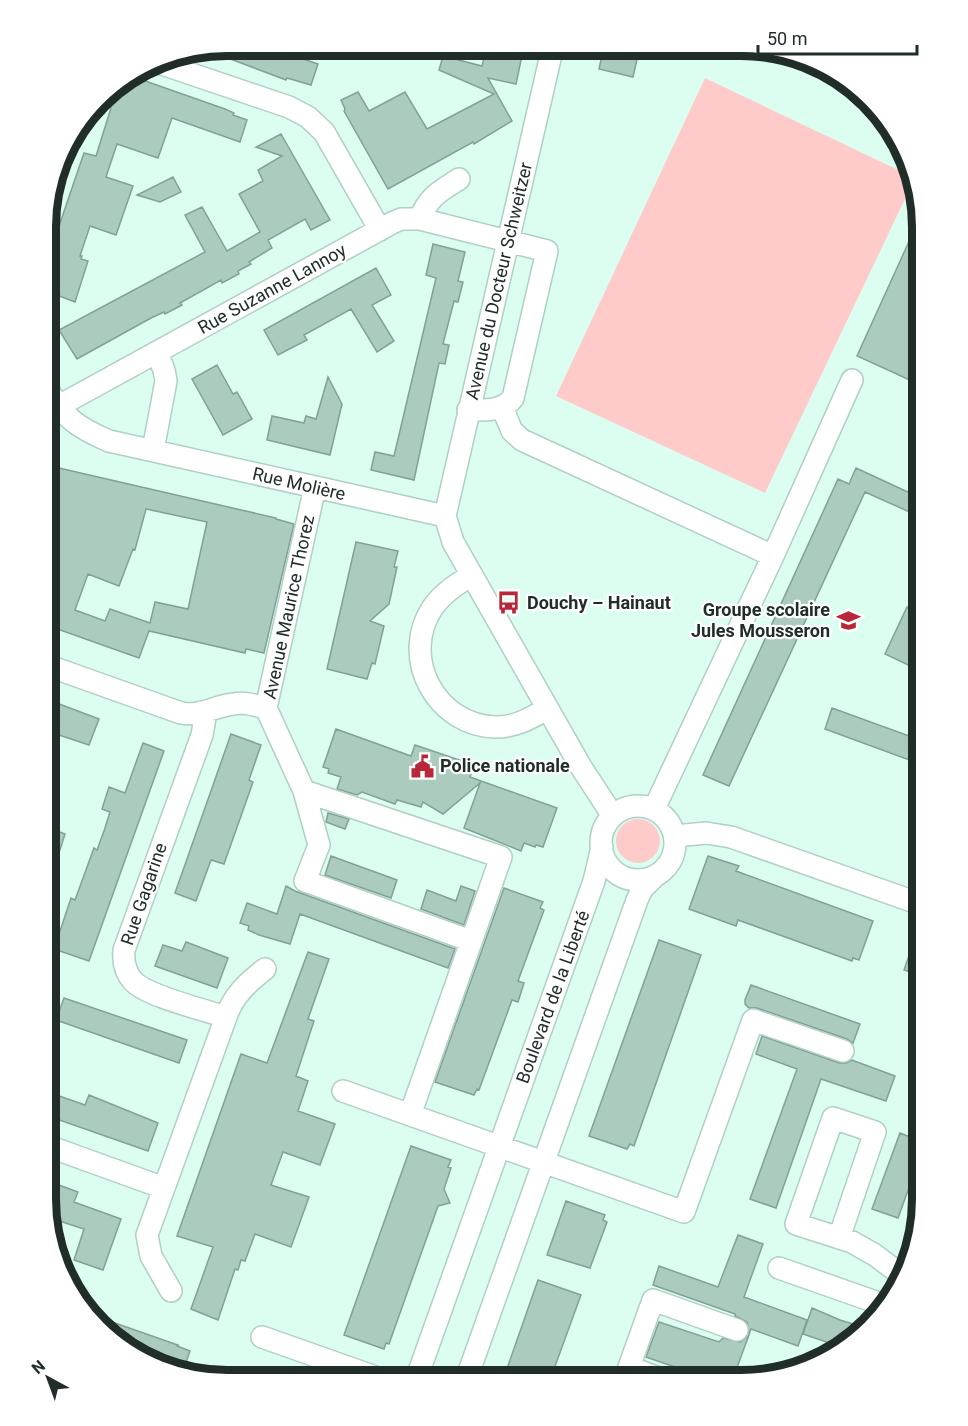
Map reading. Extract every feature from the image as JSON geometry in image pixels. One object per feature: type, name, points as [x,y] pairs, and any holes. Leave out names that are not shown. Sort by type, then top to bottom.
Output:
[{"type":"street","name":"Avenue du Docteur Schweitzer","points":[[445,516],[551,55]]},
{"type":"street","points":[[169,66],[289,107],[308,117],[330,140],[380,230]]},
{"type":"street","points":[[420,219],[430,199],[459,179]]},
{"type":"street","name":"Rue Suzanne Lannoy","points":[[56,408],[401,219],[420,219],[547,251],[515,392],[509,403],[502,407]]},
{"type":"street","points":[[153,450],[166,381],[156,352]]},
{"type":"street","points":[[654,809],[773,556],[852,380]]},
{"type":"street","points":[[468,410],[502,407],[512,431],[522,440],[773,556]]},
{"type":"street","name":"Rue Molière","points":[[56,412],[97,436],[120,444],[445,516]]},
{"type":"street","name":"Avenue Maurice Thorez","points":[[315,488],[266,708],[303,791],[319,845],[305,881],[471,940]]},
{"type":"street","points":[[445,516],[449,533],[472,575],[592,787],[614,816]]},
{"type":"street","points":[[472,575],[441,597],[424,625],[420,658],[430,690],[453,714],[484,726],[507,726],[548,709]]},
{"type":"street","points":[[56,669],[181,713],[196,714],[240,703],[250,703],[266,708]]},
{"type":"street","name":"Rue Gagarine","points":[[206,712],[202,735],[124,950],[124,956],[127,973],[138,986],[226,1017]]},
{"type":"street","points":[[303,791],[501,857],[410,1115]]},
{"type":"street","points":[[470,1370],[637,900],[642,889],[670,862],[674,852],[675,836],[666,818],[654,809],[643,806],[622,809],[603,832],[602,847],[607,862],[618,874],[634,879],[655,876]]},
{"type":"street","points":[[675,836],[706,833],[731,837],[912,901]]},
{"type":"street","name":"Boulevard de la Liberté","points":[[420,1370],[594,881],[602,847]]},
{"type":"street","points":[[171,1291],[151,1256],[147,1235],[226,1017],[234,999],[242,989],[265,969]]},
{"type":"street","points":[[342,1091],[684,1212],[753,1020],[843,1051]]},
{"type":"street","points":[[839,1238],[875,1132],[833,1118],[796,1224],[839,1238],[852,1242],[896,1271]]},
{"type":"street","points":[[56,1149],[164,1188]]},
{"type":"street","points":[[779,1268],[877,1302]]},
{"type":"street","points":[[628,1370],[653,1300],[737,1330]]},
{"type":"street","points":[[262,1338],[355,1370]]},
{"type":"shaded area","points":[[705,78],[903,172],[909,191],[765,493],[556,396]]},
{"type":"shaded area","points":[[638,819],[654,825],[660,841],[654,857],[638,863],[622,857],[616,841],[622,825]]},
{"type":"building","points":[[485,55],[522,55],[516,84],[488,78],[512,121],[474,144],[473,142],[388,189],[344,111],[341,100],[358,92],[369,111],[405,92],[427,129],[494,94],[439,70],[443,56],[482,66]]},
{"type":"building","points":[[602,55],[638,55],[633,77],[599,69]]},
{"type":"building","points":[[222,56],[294,56],[318,64],[311,85],[287,78],[286,80]]},
{"type":"building","points":[[140,79],[225,109],[247,120],[240,142],[172,118],[158,158],[117,144],[106,177],[133,186],[116,235],[90,226],[80,256],[82,256],[81,259],[88,261],[75,302],[56,295],[56,235],[84,153],[96,156],[111,108],[106,106]]},
{"type":"building","points":[[281,134],[330,220],[311,230],[305,219],[268,240],[272,248],[249,262],[251,264],[238,271],[239,274],[222,283],[221,280],[180,303],[182,305],[151,318],[77,359],[59,330],[205,252],[185,215],[202,207],[227,251],[260,232],[239,194],[263,181],[258,170],[282,156],[256,147]]},
{"type":"building","points":[[173,177],[181,192],[160,202],[137,195]]},
{"type":"building","points":[[911,237],[912,381],[857,356]]},
{"type":"building","points":[[433,244],[465,252],[458,281],[463,282],[458,302],[454,301],[443,344],[449,345],[445,364],[439,363],[414,480],[371,470],[375,452],[394,456],[436,278],[426,275]]},
{"type":"building","points":[[376,268],[391,295],[372,305],[394,341],[377,352],[351,309],[304,335],[307,340],[278,355],[264,330]]},
{"type":"building","points":[[217,365],[233,394],[237,392],[252,419],[223,435],[192,379]]},
{"type":"building","points":[[328,377],[342,404],[330,455],[267,440],[272,416],[304,423],[306,416],[316,419]]},
{"type":"building","points":[[56,467],[294,524],[264,653],[246,649],[245,653],[149,631],[139,658],[56,629],[56,509],[59,496],[56,495]],"holes":[[[146,509],[207,522],[188,609],[155,602],[150,623],[110,609],[105,621],[75,610],[88,574],[119,586],[133,549],[135,550]]]},
{"type":"building","points":[[856,468],[912,494],[912,513],[865,492],[729,786],[703,775],[838,479],[849,484]]},
{"type":"building","points":[[356,542],[398,551],[389,604],[370,621],[384,626],[375,664],[372,663],[367,679],[327,669]]},
{"type":"building","points":[[907,607],[912,610],[912,667],[885,654]]},
{"type":"building","points":[[56,703],[99,719],[89,745],[59,735],[56,743]]},
{"type":"building","points":[[832,708],[912,737],[912,761],[825,729]]},
{"type":"building","points":[[336,729],[411,756],[415,745],[474,765],[470,777],[557,808],[543,847],[524,843],[521,851],[464,828],[480,783],[443,814],[423,802],[421,807],[397,800],[395,804],[362,792],[357,795],[337,789],[341,777],[328,773],[329,769],[323,767]]},
{"type":"building","points":[[231,734],[261,745],[249,780],[253,782],[224,864],[211,860],[196,901],[175,893]]},
{"type":"building","points":[[143,743],[164,751],[89,961],[56,950],[56,943],[71,898],[75,900],[94,848],[97,850],[104,831],[110,812],[102,809],[109,787],[125,793]]},
{"type":"building","points":[[328,813],[349,819],[345,829],[326,822]]},
{"type":"building","points":[[56,831],[65,834],[60,850],[56,849]]},
{"type":"building","points":[[331,856],[397,880],[391,898],[325,875]]},
{"type":"building","points":[[708,856],[739,866],[736,871],[873,921],[859,960],[853,958],[852,961],[738,920],[736,926],[689,909]]},
{"type":"building","points":[[286,886],[455,949],[448,968],[300,914],[290,944],[259,935],[248,930],[249,926],[240,923],[247,903],[277,914]]},
{"type":"building","points":[[461,886],[475,891],[464,925],[421,909],[427,890],[456,901]]},
{"type":"building","points":[[504,888],[543,902],[540,908],[544,910],[518,981],[524,983],[518,1002],[512,1000],[479,1090],[477,1089],[474,1095],[435,1082]]},
{"type":"building","points":[[659,940],[701,955],[634,1146],[630,1144],[627,1149],[589,1136]]},
{"type":"building","points":[[186,942],[228,958],[217,988],[155,966],[163,945],[182,951]]},
{"type":"building","points":[[912,947],[912,973],[904,970]]},
{"type":"building","points":[[308,952],[329,959],[308,1019],[314,1021],[296,1076],[308,1081],[298,1111],[335,1124],[320,1165],[283,1152],[271,1185],[309,1197],[291,1247],[255,1234],[245,1261],[241,1260],[238,1270],[235,1269],[218,1320],[191,1309],[213,1247],[177,1236],[241,1054],[267,1063]]},
{"type":"building","points":[[751,985],[860,1024],[853,1043],[757,1008],[749,1008],[745,1000]]},
{"type":"building","points":[[64,998],[187,1040],[179,1063],[56,1020]]},
{"type":"building","points":[[762,1036],[839,1063],[852,1060],[895,1076],[886,1101],[821,1079],[776,1208],[750,1199],[797,1069],[756,1054]]},
{"type":"building","points":[[56,1095],[85,1105],[89,1095],[158,1123],[148,1151],[56,1119]]},
{"type":"building","points":[[900,1133],[912,1138],[912,1179],[898,1218],[872,1209]]},
{"type":"building","points":[[411,1146],[451,1160],[448,1167],[451,1168],[444,1189],[450,1203],[438,1206],[389,1344],[386,1343],[384,1349],[344,1335]]},
{"type":"building","points":[[56,1184],[78,1192],[74,1202],[121,1219],[103,1270],[74,1260],[84,1229],[57,1220]]},
{"type":"building","points":[[566,1201],[605,1215],[603,1220],[607,1222],[590,1268],[547,1255]]},
{"type":"building","points":[[738,1235],[763,1244],[744,1297],[807,1320],[798,1346],[751,1329],[749,1334],[747,1322],[735,1314],[653,1285],[659,1266],[718,1287]]},
{"type":"building","points":[[538,1280],[581,1295],[554,1370],[506,1370]]},
{"type":"building","points":[[812,1308],[856,1325],[832,1344],[803,1334]]},
{"type":"building","points":[[106,1320],[178,1345],[190,1351],[185,1365],[161,1357],[141,1348]]},
{"type":"building","points":[[659,1322],[719,1342],[723,1338],[740,1342],[749,1335],[736,1370],[683,1370],[646,1357]]},
{"type":"place","name":"Douchy – Hainaut","points":[[509,603]]},
{"type":"place","name":"Groupe scolaire Jules Mousseron","points":[[848,620]]},
{"type":"place","name":"Police nationale","points":[[422,766]]}]
